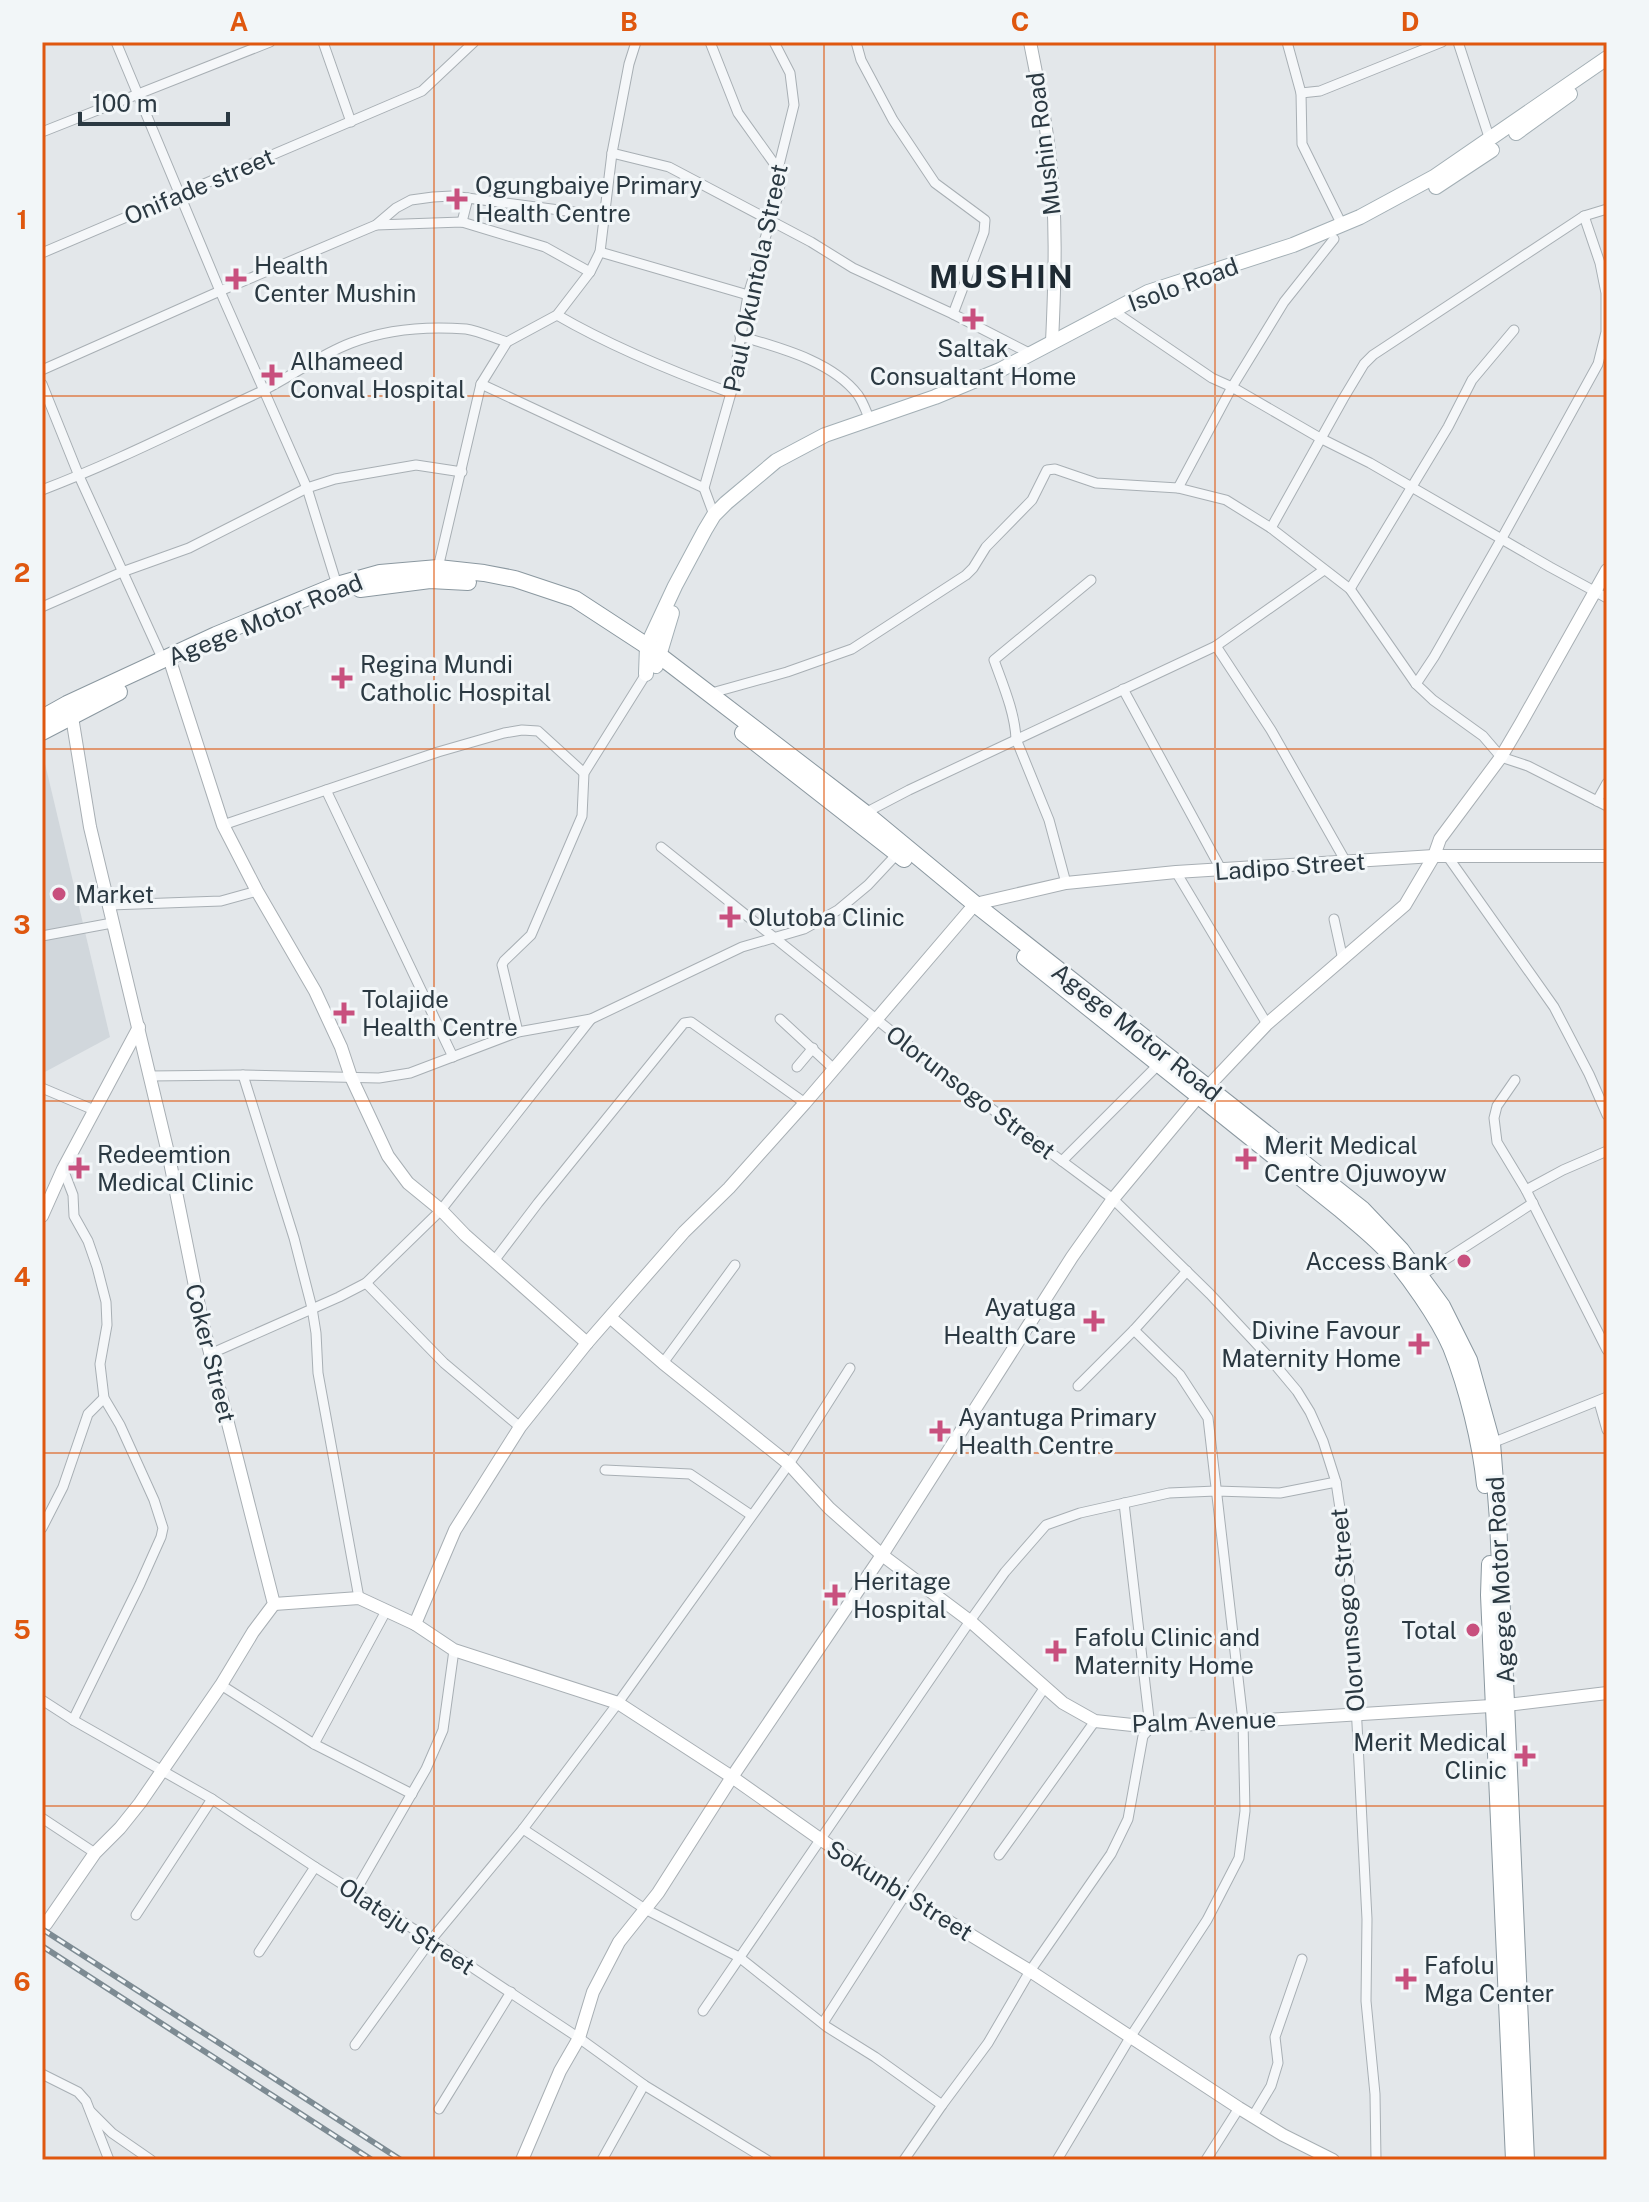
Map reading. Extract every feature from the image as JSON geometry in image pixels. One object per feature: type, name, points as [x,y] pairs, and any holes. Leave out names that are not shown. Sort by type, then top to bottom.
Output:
[{"type":"highway","name":"Agege Motor Road","points":[[168,664],[216,635],[337,585],[380,573],[438,568],[515,579],[575,599],[1203,1092],[1385,1250],[1422,1298],[1450,1345],[1466,1394],[1483,1468],[1526,2160]]},
{"type":"highway","name":"Agege Motor Road","points":[[42,718],[70,710],[168,664],[338,594],[378,585],[430,580],[485,584],[537,595],[599,625],[708,694],[865,813],[1158,1065],[1203,1092],[1362,1209],[1401,1250],[1442,1306],[1469,1360],[1492,1443],[1498,1520],[1500,1705],[1514,2160]]},
{"type":"highway","name":"Agege Motor Road","points":[[42,732],[70,710]]},
{"type":"main road","name":"Isolo Road","points":[[651,660],[677,598],[722,517],[763,480],[797,458],[1003,378],[1118,314],[1161,295],[1334,239],[1397,209],[1466,168],[1607,58]]},
{"type":"main road","name":"Isolo Road","points":[[651,660],[693,551],[714,515],[776,461],[817,438],[963,386],[1148,292],[1293,245],[1342,225],[1411,190],[1607,69]]},
{"type":"street","points":[[116,42],[220,291],[307,488],[337,585]]},
{"type":"street","points":[[42,132],[270,42]]},
{"type":"street","points":[[323,42],[351,122]]},
{"type":"street","name":"Onifade street","points":[[42,253],[422,91],[474,42]]},
{"type":"street","points":[[438,568],[481,384],[507,342],[557,315],[590,272],[600,252],[612,153],[636,42]]},
{"type":"street","points":[[710,42],[738,113],[778,169]]},
{"type":"street","name":"Paul Okuntola Street","points":[[704,488],[731,393],[748,295],[780,185],[778,169],[794,105],[790,73],[774,42]]},
{"type":"street","points":[[856,42],[861,60],[893,120],[935,183],[985,220],[984,232],[953,314]]},
{"type":"street","name":"Mushin Road","points":[[1030,42],[1051,176],[1052,342]]},
{"type":"street","points":[[1287,42],[1301,93],[1302,144],[1342,225]]},
{"type":"street","points":[[1301,93],[1320,91],[1442,42]]},
{"type":"street","points":[[1458,42],[1490,140]]},
{"type":"street","points":[[612,153],[669,167],[853,268],[1031,354]]},
{"type":"street","points":[[42,370],[376,225],[411,200],[468,198],[605,216]]},
{"type":"street","points":[[462,222],[468,198]]},
{"type":"street","points":[[1271,528],[1320,438],[1364,364],[1373,355],[1584,216],[1607,209]]},
{"type":"street","points":[[1416,684],[1502,538],[1598,364],[1606,332],[1606,293],[1600,263],[1584,216]]},
{"type":"street","points":[[376,225],[462,222],[545,247],[590,272]]},
{"type":"street","points":[[1178,488],[1232,387],[1284,302],[1334,239]]},
{"type":"street","points":[[600,252],[748,295]]},
{"type":"street","points":[[1118,314],[1212,378],[1370,463],[1607,598]]},
{"type":"street","points":[[557,315],[641,358],[731,393]]},
{"type":"street","points":[[42,490],[79,476],[264,390],[351,343],[411,329],[469,330],[507,342]]},
{"type":"street","points":[[1350,589],[1448,427],[1472,380],[1514,330]]},
{"type":"street","points":[[740,336],[802,355],[833,373],[858,396],[869,418]]},
{"type":"street","points":[[42,384],[122,572],[168,664],[223,825],[315,991],[382,1144],[408,1183],[587,1343]]},
{"type":"street","points":[[481,384],[704,488],[714,515]]},
{"type":"street","points":[[42,607],[122,572],[189,548],[307,488],[346,476],[416,465],[462,472]]},
{"type":"street","points":[[708,694],[787,672],[852,649],[966,575],[986,547],[1032,500],[1047,470],[1055,469],[1096,483],[1178,488],[1226,500],[1271,528],[1350,589],[1416,684],[1483,736],[1501,757],[1528,766],[1607,806]]},
{"type":"street","points":[[865,813],[1216,646],[1324,570]]},
{"type":"street","points":[[1607,570],[1501,757],[1440,839],[1441,857],[1554,1007],[1607,1115]]},
{"type":"street","points":[[1066,883],[1049,820],[1016,739],[1005,688],[994,660],[1091,580]]},
{"type":"street","points":[[1216,646],[1271,730],[1346,862]]},
{"type":"street","points":[[518,1032],[502,965],[531,935],[582,816],[584,773],[651,660]]},
{"type":"street","points":[[1123,689],[1222,871]]},
{"type":"street","name":"Coker Street","points":[[70,710],[90,827],[169,1157],[210,1354],[274,1604]]},
{"type":"street","points":[[223,825],[438,752],[522,730],[538,731],[584,773]]},
{"type":"street","points":[[1597,801],[1607,783]]},
{"type":"street","points":[[326,790],[453,1057]]},
{"type":"street","name":"Olorunsogo Street","points":[[661,847],[946,1075],[1113,1199],[1266,1354],[1310,1412],[1336,1482],[1349,1568],[1367,1919],[1366,2001],[1375,2094],[1376,2160]]},
{"type":"street","points":[[149,1076],[379,1078],[410,1073],[518,1032],[591,1019],[742,947],[804,929],[838,910],[868,885],[897,854]]},
{"type":"street","name":"Ladipo Street","points":[[971,907],[1066,883],[1176,872],[1441,857],[1607,856]]},
{"type":"street","points":[[522,2160],[560,2071],[579,2038],[593,1992],[619,1942],[658,1893],[882,1555],[1072,1257],[1113,1199],[1203,1092],[1267,1024],[1405,905],[1441,857]]},
{"type":"street","points":[[1176,872],[1267,1024]]},
{"type":"street","points":[[110,905],[221,901],[257,891]]},
{"type":"street","points":[[415,1624],[455,1530],[520,1427],[587,1343],[684,1232],[729,1188],[805,1103],[971,907]]},
{"type":"street","points":[[1334,919],[1343,960]]},
{"type":"street","points":[[42,936],[112,923]]},
{"type":"street","points":[[210,1354],[366,1283],[441,1210],[591,1019]]},
{"type":"street","points":[[780,1019],[834,1069]]},
{"type":"street","points":[[494,1261],[684,1023],[691,1022],[805,1103]]},
{"type":"street","points":[[42,1216],[45,1198],[139,1027]]},
{"type":"street","points":[[797,1067],[813,1048]]},
{"type":"street","points":[[1062,1161],[1158,1065]]},
{"type":"street","points":[[46,1924],[95,1853],[120,1828],[163,1770],[274,1604],[359,1598],[318,1373],[312,1308],[294,1238],[243,1075]]},
{"type":"street","points":[[1515,1080],[1497,1106],[1494,1118],[1497,1142],[1533,1203],[1607,1350]]},
{"type":"street","points":[[42,1088],[94,1110]]},
{"type":"street","points":[[1526,1190],[1607,1151]]},
{"type":"street","points":[[63,1169],[73,1195],[74,1216],[88,1241],[106,1302],[107,1325],[100,1364],[104,1398],[120,1425],[154,1500],[163,1528],[140,1584],[73,1720]]},
{"type":"street","points":[[1420,1276],[1533,1203]]},
{"type":"street","points":[[663,1363],[735,1265]]},
{"type":"street","points":[[1078,1386],[1187,1271]]},
{"type":"street","points":[[366,1283],[444,1363],[520,1427]]},
{"type":"street","name":"Palm Avenue","points":[[611,1318],[789,1464],[829,1508],[882,1555],[970,1621],[1063,1703],[1095,1721],[1149,1727],[1500,1705],[1607,1693]]},
{"type":"street","points":[[1057,2160],[1131,2036],[1207,1920],[1239,1858],[1245,1811],[1243,1721],[1208,1418],[1180,1375],[1134,1330]]},
{"type":"street","points":[[355,2045],[431,1940],[523,1829],[618,1703],[789,1464],[850,1368]]},
{"type":"street","points":[[42,1528],[63,1487],[88,1414],[104,1398]]},
{"type":"street","points":[[1492,1443],[1603,1400],[1607,1430]]},
{"type":"street","points":[[605,1470],[690,1474],[751,1515]]},
{"type":"street","points":[[703,2011],[970,1621],[1005,1572],[1046,1525],[1080,1513],[1169,1493],[1280,1493],[1336,1482]]},
{"type":"street","points":[[904,2160],[988,2043],[1030,1971],[1111,1854],[1128,1819],[1143,1736],[1149,1727],[1124,1503]]},
{"type":"street","name":"Sokunbi Street","points":[[359,1598],[415,1624],[454,1650],[618,1703],[905,1895],[1030,1971],[1239,2108],[1333,2160]]},
{"type":"street","points":[[314,1744],[386,1611]]},
{"type":"street","points":[[355,1892],[426,1769],[443,1730],[454,1650]]},
{"type":"street","points":[[221,1685],[314,1744],[412,1794]]},
{"type":"street","points":[[823,2023],[1045,1687]]},
{"type":"street","name":"Olateju Street","points":[[42,1700],[212,1799],[511,1992],[644,2085],[767,2160]]},
{"type":"street","points":[[999,1855],[1095,1721]]},
{"type":"street","points":[[136,1915],[212,1799]]},
{"type":"street","points":[[42,1818],[95,1853]]},
{"type":"street","points":[[523,1829],[645,1909],[739,1957],[823,2023],[942,2105]]},
{"type":"street","points":[[259,1952],[315,1867]]},
{"type":"street","points":[[1253,2116],[1271,2086],[1278,2063],[1275,2037],[1302,1959]]},
{"type":"street","points":[[439,2109],[511,1992]]},
{"type":"street","points":[[42,2074],[78,2092],[86,2101],[109,2160]]},
{"type":"street","points":[[602,2160],[644,2085]]},
{"type":"street","points":[[1206,2160],[1239,2108]]},
{"type":"street","points":[[89,2110],[112,2133],[151,2160]]},
{"type":"shaded area","name":"Market","points":[[42,751],[110,1037],[43,1073],[42,1073]]},
{"type":"railway","points":[[42,1929],[401,2160]]},
{"type":"railway","points":[[42,1946],[372,2160]]},
{"type":"place","name":"Ogungbaiye Primary Health Centre","points":[[457,199]]},
{"type":"place","name":"Health Center Mushin","points":[[236,279]]},
{"type":"place","name":"Saltak Consualtant Home","points":[[973,319]]},
{"type":"place","name":"Alhameed Conval Hospital","points":[[272,375]]},
{"type":"place","name":"Regina Mundi Catholic Hospital","points":[[342,678]]},
{"type":"place","name":"Market","points":[[59,894]]},
{"type":"place","name":"Olutoba Clinic","points":[[730,917]]},
{"type":"place","name":"Tolajide Health Centre","points":[[344,1013]]},
{"type":"place","name":"Merit Medical Centre Ojuwoyw","points":[[1246,1159]]},
{"type":"place","name":"Redeemtion Medical Clinic","points":[[79,1168]]},
{"type":"place","name":"Access Bank","points":[[1464,1261]]},
{"type":"place","name":"Ayatuga Health Care","points":[[1094,1321]]},
{"type":"place","name":"Divine Favour Maternity Home","points":[[1419,1344]]},
{"type":"place","name":"Ayantuga Primary Health Centre","points":[[940,1431]]},
{"type":"place","name":"Heritage Hospital","points":[[835,1595]]},
{"type":"place","name":"Total","points":[[1473,1630]]},
{"type":"place","name":"Fafolu Clinic and Maternity Home","points":[[1056,1651]]},
{"type":"place","name":"Merit Medical Clinic","points":[[1525,1756]]},
{"type":"place","name":"Fafolu Mga Center","points":[[1406,1979]]},
{"type":"district","name":"MUSHIN","points":[[1002,276]]}]
